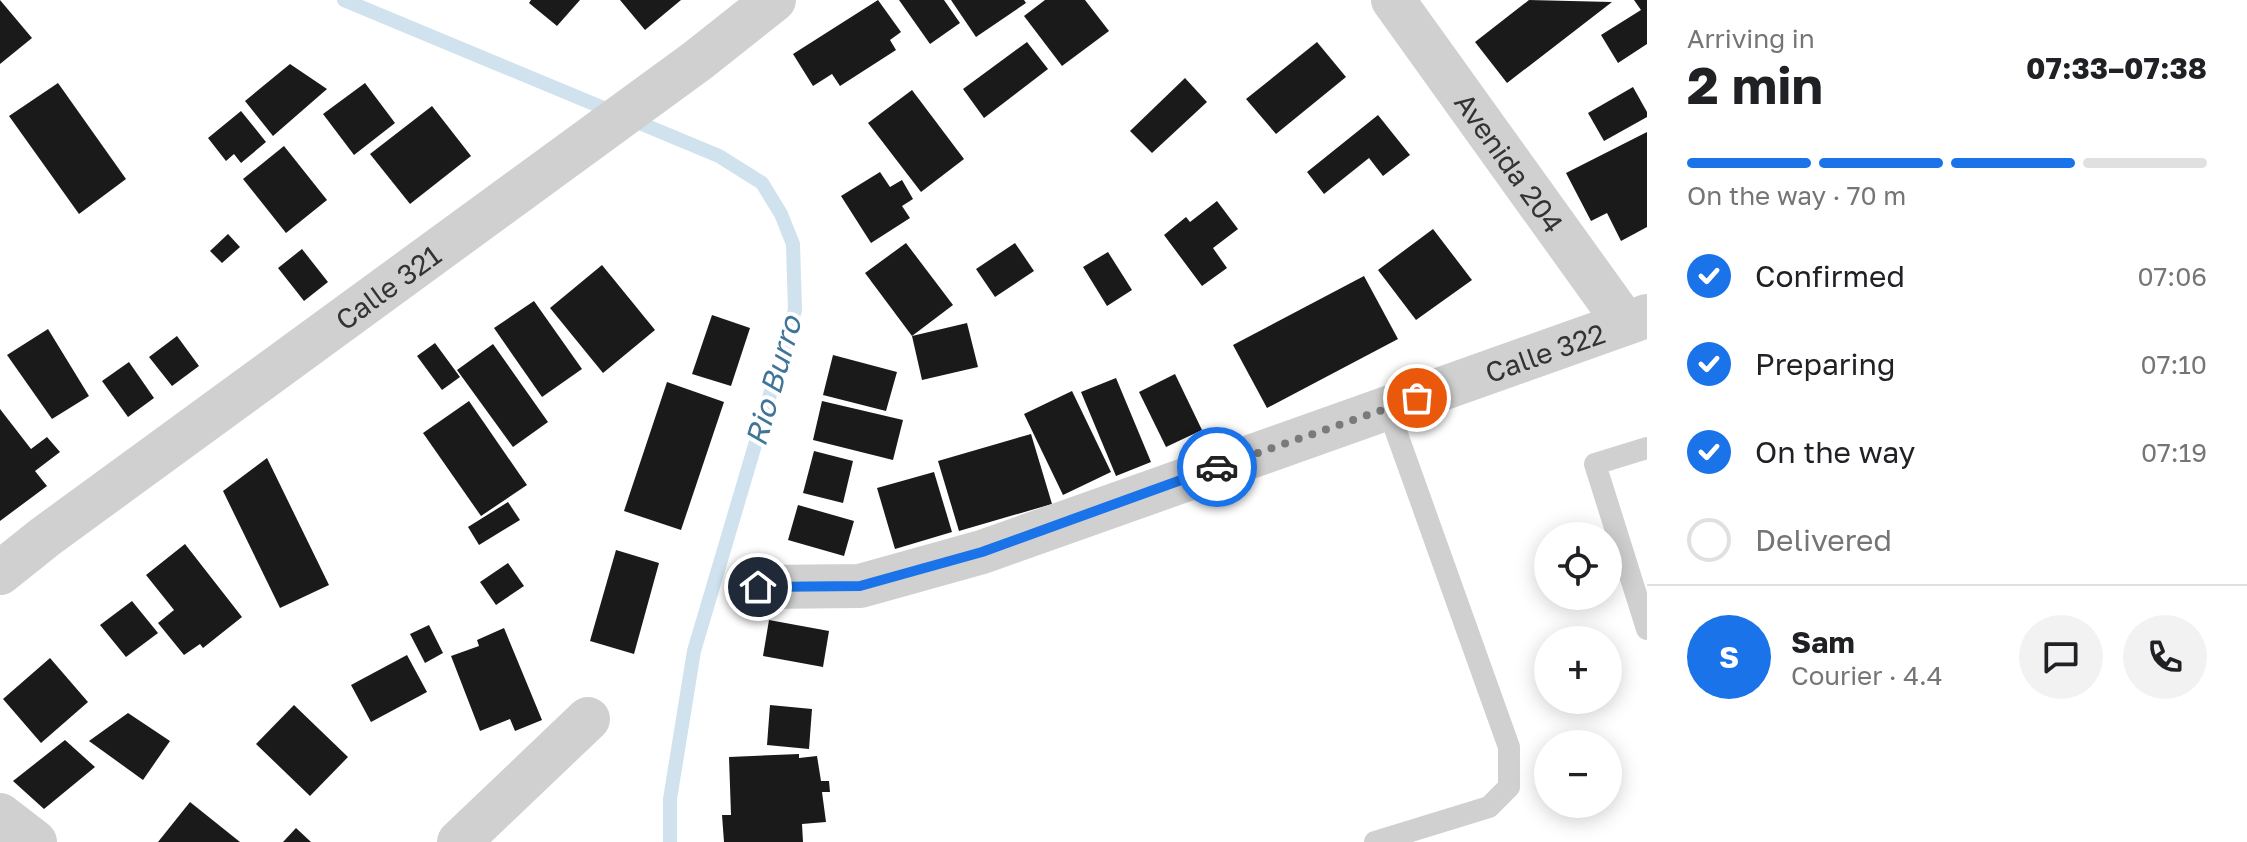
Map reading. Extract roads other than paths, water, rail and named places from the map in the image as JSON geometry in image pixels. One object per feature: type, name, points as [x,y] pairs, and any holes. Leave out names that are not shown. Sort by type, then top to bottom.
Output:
[{"type":"street","name":"Calle 321","points":[[0,573],[697,61],[774,0]]},
{"type":"street","name":"Avenida 204","points":[[1393,0],[1636,320]]},
{"type":"street","name":"Calle 322","points":[[758,587],[860,586],[982,552],[1636,320]]},
{"type":"street","points":[[459,842],[588,719]]},
{"type":"street","points":[[0,815],[35,842]]},
{"type":"lane","points":[[1375,842],[1489,807],[1509,787],[1509,747],[1388,409]]},
{"type":"lane","points":[[1647,448],[1595,464],[1647,629]]},
{"type":"waterway","name":"Rio Burro","points":[[344,0],[719,156],[762,183],[781,214],[793,244],[795,310],[694,651],[670,799],[670,842]]}]
